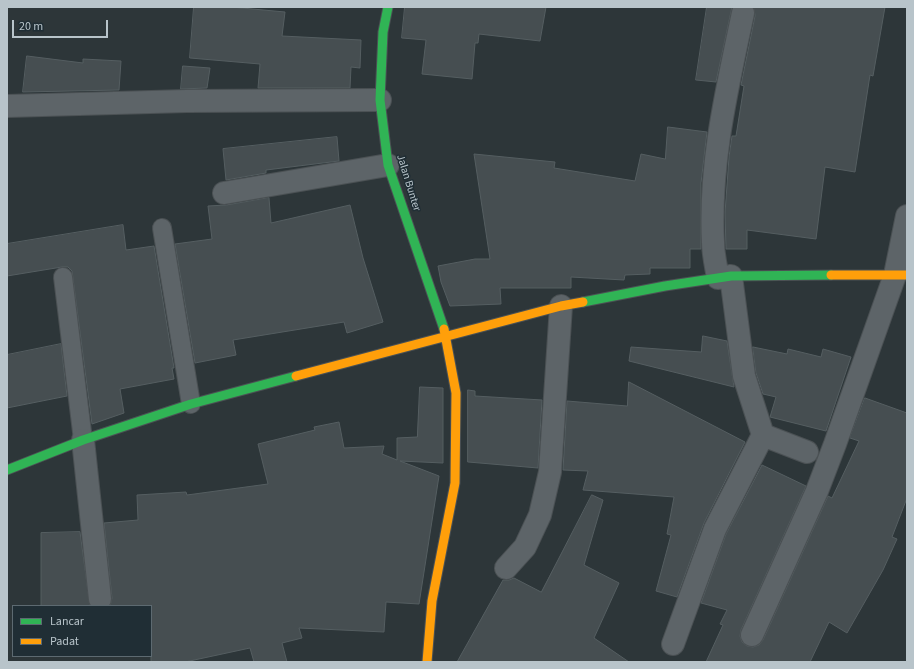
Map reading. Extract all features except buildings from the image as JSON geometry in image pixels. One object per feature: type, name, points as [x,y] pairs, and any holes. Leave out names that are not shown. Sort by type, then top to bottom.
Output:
[{"type":"main road","name":"Jalan Bunter","points":[[388,7],[383,32],[380,100],[388,165],[447,337],[456,393],[455,483],[432,601],[427,662]]},
{"type":"main road","points":[[7,470],[83,440],[191,404],[561,306],[725,277],[901,275]]},
{"type":"street","points":[[673,644],[715,529],[763,435],[744,376],[725,277],[713,243],[715,159],[720,124],[743,13]]},
{"type":"street","points":[[7,106],[187,101],[380,100]]},
{"type":"street","points":[[224,193],[388,165]]},
{"type":"street","points":[[752,635],[817,491],[901,275],[907,216]]},
{"type":"street","points":[[506,568],[525,547],[540,515],[550,472],[561,306]]},
{"type":"street","points":[[763,435],[807,452]]},
{"type":"street","points":[[83,440],[100,599]]},
{"type":"lane","points":[[162,228],[191,404]]},
{"type":"lane","points":[[63,277],[83,440]]},
{"type":"traffic: fast","points":[[388,7],[383,32],[380,100],[388,165],[444,329]]},
{"type":"traffic: fast","points":[[583,302],[665,286],[731,276],[831,275]]},
{"type":"traffic: fast","points":[[7,470],[83,440],[191,404],[296,376]]},
{"type":"traffic: slow","points":[[831,275],[907,275]]},
{"type":"traffic: slow","points":[[296,376],[561,306],[583,302]]},
{"type":"traffic: slow","points":[[427,662],[432,601],[455,483],[456,393],[444,329]]}]
